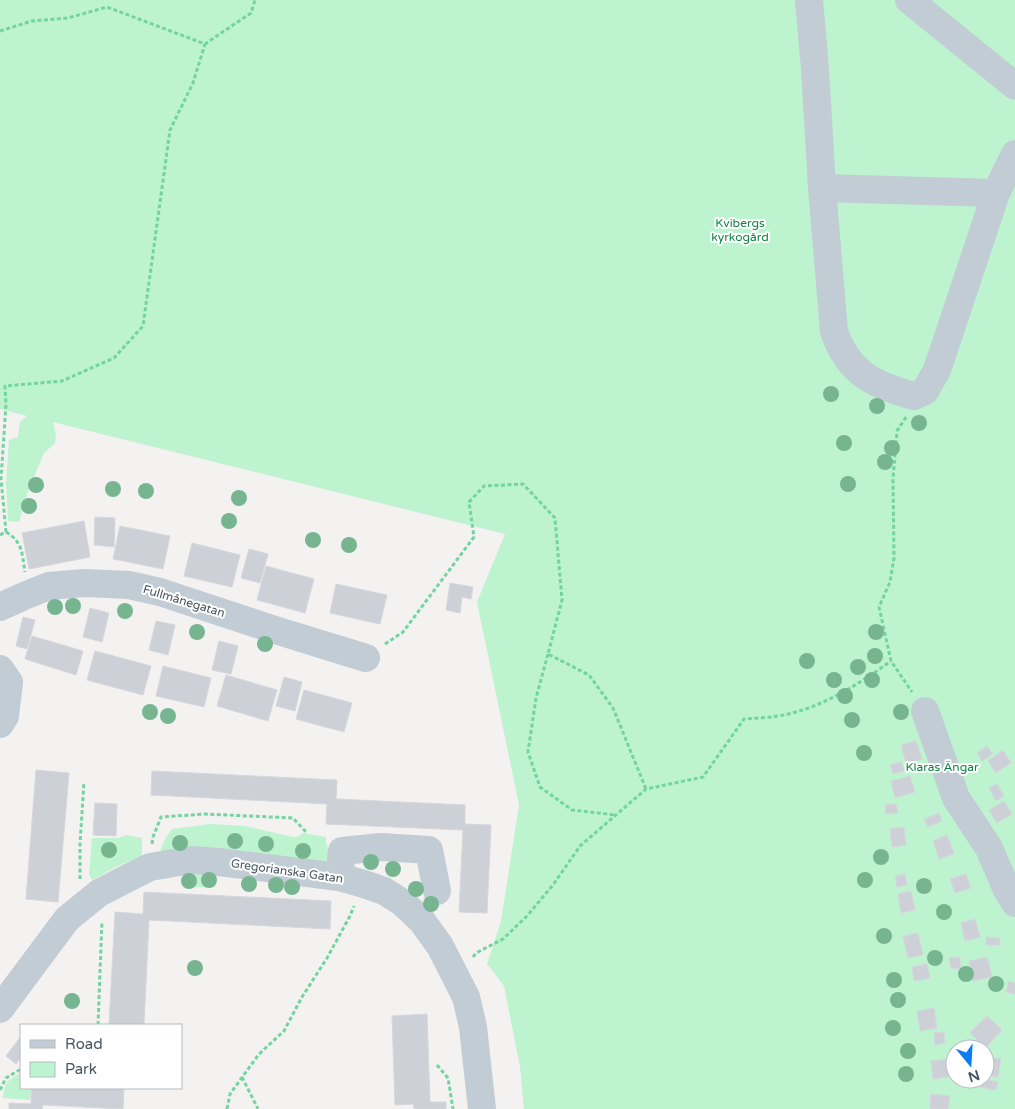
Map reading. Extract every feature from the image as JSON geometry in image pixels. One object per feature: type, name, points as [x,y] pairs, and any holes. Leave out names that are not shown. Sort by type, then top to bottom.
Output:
[{"type":"street","points":[[809,0],[832,319],[838,344],[855,368],[866,377],[882,386],[914,396],[926,391],[937,370],[996,193],[1015,154]]},
{"type":"street","points":[[909,0],[1015,86]]},
{"type":"street","points":[[822,188],[996,193]]},
{"type":"street","name":"Fullmånegatan","points":[[0,607],[49,586],[84,584],[128,585],[160,592],[366,658]]},
{"type":"street","points":[[0,669],[9,682],[5,716],[0,724]]},
{"type":"street","points":[[925,712],[956,798],[989,848],[1007,890],[1015,903]]},
{"type":"street","points":[[351,880],[342,851],[381,847],[429,850],[437,890]]},
{"type":"street","name":"Gregorianska Gatan","points":[[0,1009],[67,919],[99,893],[150,867],[191,860],[351,880],[384,892],[403,904],[422,921],[440,946],[466,997],[473,1027],[482,1109]]},
{"type":"path","points":[[6,532],[1,479],[1,452],[6,404],[5,386],[62,382],[114,358],[143,326],[170,130],[193,83],[205,44],[251,12],[255,0]]},
{"type":"path","points":[[0,31],[32,21],[68,18],[107,7],[205,44]]},
{"type":"path","points":[[914,396],[911,410],[897,431],[894,479],[894,558],[890,582],[879,607],[891,661],[925,712]]},
{"type":"path","points":[[366,658],[403,632],[474,537],[469,502],[484,486],[523,484],[555,518],[562,600],[536,698],[528,752],[540,787],[572,810],[616,815]]},
{"type":"path","points":[[0,535],[6,532]]},
{"type":"path","points":[[6,532],[20,544],[30,593]]},
{"type":"path","points":[[548,654],[589,675],[594,681],[613,708],[646,789]]},
{"type":"path","points":[[456,975],[476,953],[503,939],[527,916],[553,885],[580,846],[646,789],[703,777],[744,719],[779,716],[815,706],[854,686],[891,661]]},
{"type":"path","points":[[84,782],[80,879],[103,917],[98,1024]]},
{"type":"path","points":[[150,867],[153,837],[161,817],[205,814],[292,818],[306,832]]},
{"type":"path","points":[[227,1109],[230,1094],[242,1077],[259,1054],[284,1031],[350,916],[351,880]]},
{"type":"path","points":[[437,1065],[448,1078],[453,1109]]},
{"type":"path","points":[[0,1090],[6,1078],[20,1070]]},
{"type":"path","points":[[242,1077],[258,1109]]},
{"type":"green space","points":[[0,0],[1015,0],[1015,1109],[524,1109],[520,1067],[504,986],[487,964],[501,921],[519,805],[477,602],[505,534],[53,422],[56,435],[55,443],[44,453],[28,491],[19,522],[8,521],[6,483],[9,440],[18,437],[20,422],[27,416],[0,409]]},
{"type":"green space","points":[[210,824],[245,826],[293,837],[303,833],[326,837],[329,851],[327,860],[325,862],[318,862],[210,848],[160,851],[172,829]]},
{"type":"green space","points":[[126,835],[142,838],[141,856],[92,880],[89,874],[92,838],[118,838]]},
{"type":"green space","points":[[212,875],[217,879],[215,887],[184,887],[183,877]]},
{"type":"green space","points":[[20,1074],[20,1089],[31,1089],[30,1100],[3,1098],[4,1089],[13,1077]]},
{"type":"building","points":[[95,517],[115,518],[114,547],[94,545]]},
{"type":"building","points":[[84,521],[90,557],[29,569],[22,533]]},
{"type":"building","points":[[120,526],[170,536],[163,569],[113,559]]},
{"type":"building","points":[[192,543],[240,555],[232,587],[184,576]]},
{"type":"building","points":[[249,549],[268,554],[260,583],[241,578]]},
{"type":"building","points":[[266,566],[314,579],[305,613],[257,600]]},
{"type":"building","points":[[450,583],[473,587],[471,599],[462,597],[460,613],[446,610]]},
{"type":"building","points":[[336,584],[387,595],[380,624],[330,613]]},
{"type":"building","points":[[90,608],[109,613],[102,642],[83,637]]},
{"type":"building","points":[[23,617],[35,620],[27,649],[16,646]]},
{"type":"building","points":[[156,621],[175,625],[168,655],[149,650]]},
{"type":"building","points":[[32,636],[83,651],[76,675],[25,659]]},
{"type":"building","points":[[219,641],[238,646],[231,674],[212,670]]},
{"type":"building","points":[[95,651],[151,666],[143,695],[87,680]]},
{"type":"building","points":[[163,666],[211,678],[204,707],[156,696]]},
{"type":"building","points":[[226,675],[277,690],[268,721],[217,706]]},
{"type":"building","points":[[284,677],[302,682],[295,711],[276,706]]},
{"type":"building","points":[[304,690],[352,703],[344,732],[296,719]]},
{"type":"building","points":[[916,741],[922,759],[906,764],[901,745]]},
{"type":"building","points":[[987,746],[993,754],[982,761],[977,753]]},
{"type":"building","points":[[1003,750],[1011,763],[996,773],[988,761]]},
{"type":"building","points":[[901,762],[904,771],[893,774],[890,765]]},
{"type":"building","points":[[36,770],[69,773],[58,902],[26,899]]},
{"type":"building","points":[[152,771],[337,780],[336,799],[465,805],[465,824],[491,825],[487,913],[459,912],[463,830],[326,824],[327,804],[151,795]]},
{"type":"building","points":[[910,776],[915,792],[895,798],[891,781]]},
{"type":"building","points":[[997,784],[1004,796],[996,801],[989,788]]},
{"type":"building","points":[[1004,801],[1012,814],[997,823],[989,810]]},
{"type":"building","points":[[95,803],[117,804],[116,836],[93,835]]},
{"type":"building","points":[[896,804],[898,813],[886,814],[885,805]]},
{"type":"building","points":[[939,813],[942,821],[928,827],[924,819]]},
{"type":"building","points":[[904,827],[906,845],[892,847],[890,829]]},
{"type":"building","points":[[947,835],[954,854],[939,859],[933,841]]},
{"type":"building","points":[[905,874],[907,885],[897,887],[895,876]]},
{"type":"building","points":[[966,874],[971,888],[955,893],[950,879]]},
{"type":"building","points":[[911,891],[915,910],[901,913],[898,894]]},
{"type":"building","points":[[144,892],[331,901],[330,929],[149,920],[144,1024],[109,1024],[115,912],[143,914]]},
{"type":"building","points":[[975,919],[980,937],[965,941],[961,923]]},
{"type":"building","points":[[918,933],[923,955],[908,958],[903,936]]},
{"type":"building","points":[[986,937],[1000,938],[1000,945],[986,945]]},
{"type":"building","points":[[960,957],[961,968],[951,969],[949,958]]},
{"type":"building","points":[[987,957],[992,977],[973,981],[969,961]]},
{"type":"building","points":[[927,964],[930,978],[914,981],[912,967]]},
{"type":"building","points":[[1009,981],[1015,983],[1015,994],[1006,992]]},
{"type":"building","points":[[934,1008],[937,1028],[920,1031],[917,1011]]},
{"type":"building","points":[[427,1014],[430,1102],[446,1102],[446,1109],[414,1109],[413,1104],[395,1105],[392,1016]]},
{"type":"building","points":[[987,1016],[1002,1030],[994,1039],[976,1039],[970,1033]]},
{"type":"building","points":[[944,1032],[945,1043],[935,1045],[934,1033]]},
{"type":"building","points":[[20,1037],[20,1058],[16,1064],[6,1056]]},
{"type":"building","points":[[995,1058],[1001,1059],[998,1077],[995,1077]]},
{"type":"building","points":[[945,1059],[945,1077],[933,1079],[931,1061]]},
{"type":"building","points":[[995,1081],[998,1082],[996,1090],[991,1089],[995,1089]]},
{"type":"building","points":[[31,1089],[124,1089],[123,1109],[43,1105],[42,1109],[9,1109],[9,1103],[31,1104]]},
{"type":"building","points":[[931,1094],[950,1096],[948,1109],[930,1109]]},
{"type":"park label","name":"Kvibergs kyrkogård","points":[[740,230]]},
{"type":"park label","name":"Klaras Ängar","points":[[942,767]]}]
